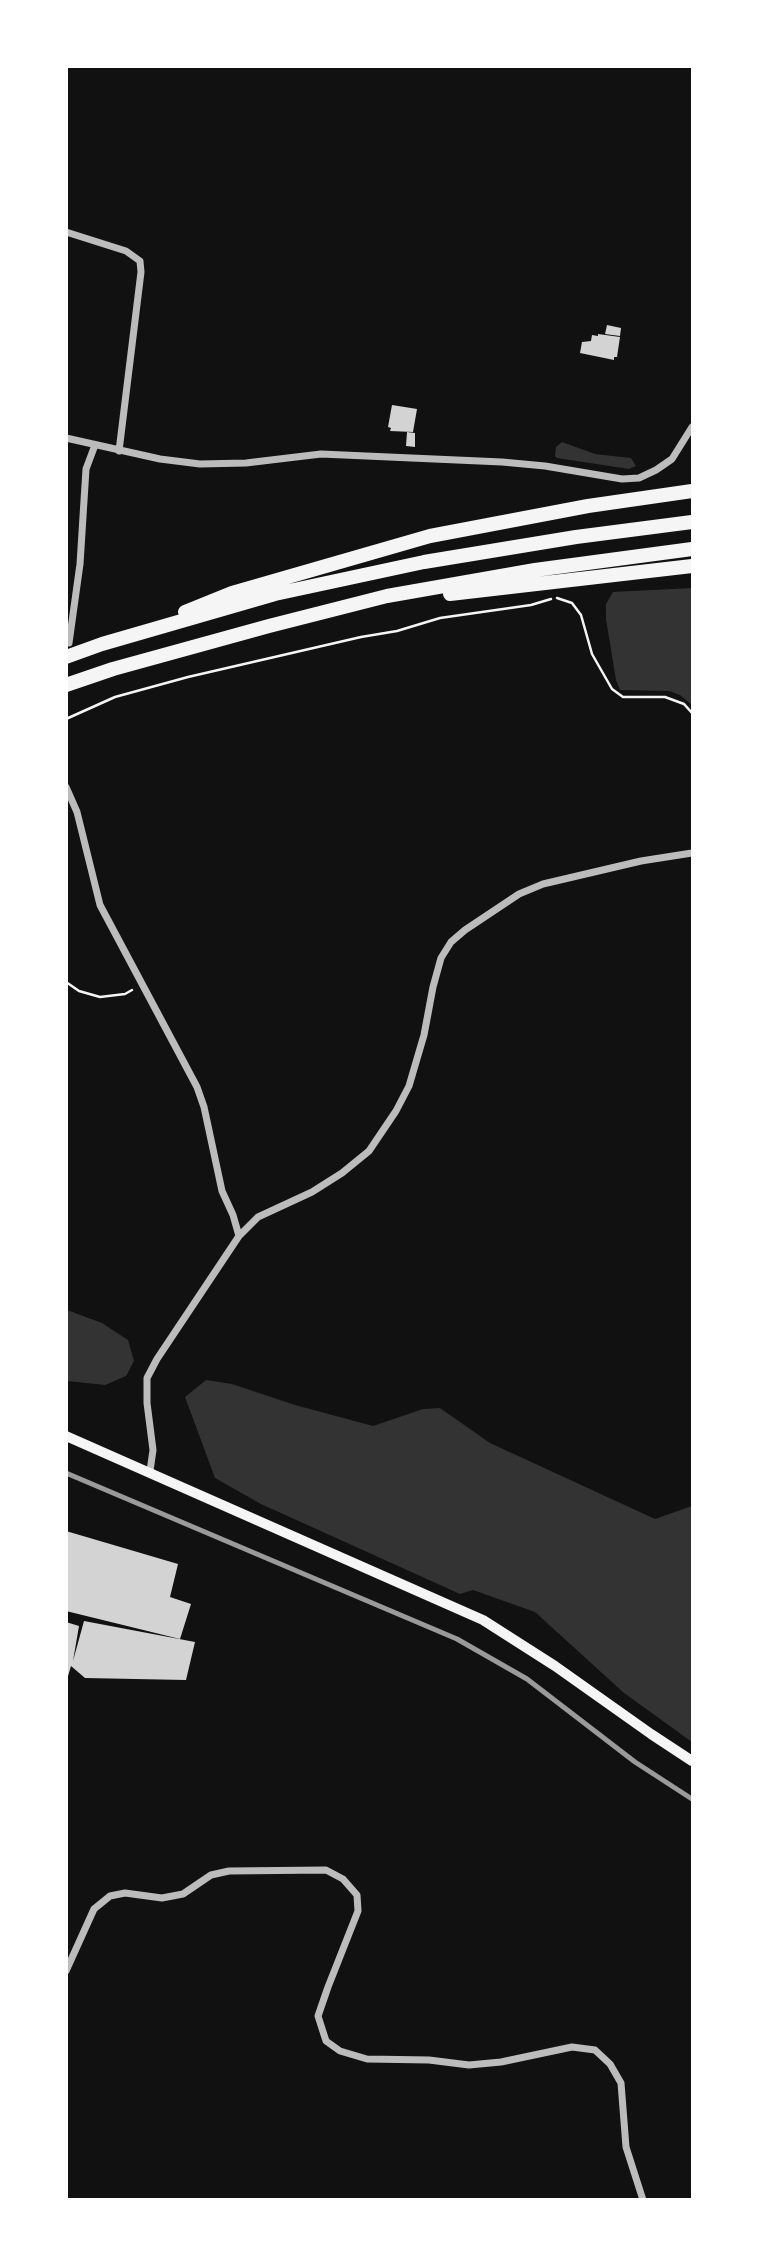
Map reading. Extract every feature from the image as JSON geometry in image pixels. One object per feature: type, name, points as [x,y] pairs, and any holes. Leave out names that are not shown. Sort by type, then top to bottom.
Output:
[{"type":"highway","points":[[102,644],[232,593],[430,536],[587,506],[692,491]]},
{"type":"highway","points":[[68,650],[102,644],[275,594],[424,562],[576,537],[692,522]]},
{"type":"highway","points":[[66,685],[256,629],[387,596],[535,570],[692,549]]},
{"type":"highway","points":[[387,596],[445,594],[692,566]]},
{"type":"main road","points":[[66,1436],[483,1620],[555,1665],[692,1761]]},
{"type":"street","points":[[66,232],[126,251],[140,261],[141,272],[119,451]]},
{"type":"street","points":[[66,438],[119,451],[200,464],[246,463],[321,454],[502,462],[622,479],[639,478],[672,459],[692,427]]},
{"type":"street","points":[[68,650],[80,564],[86,469],[95,445]]},
{"type":"street","points":[[66,787],[77,812],[100,905],[197,1087],[204,1107],[222,1191],[239,1236]]},
{"type":"street","points":[[150,1471],[153,1450],[147,1403],[148,1378],[157,1359],[239,1236],[258,1217],[312,1192],[369,1151],[409,1086],[424,1035],[441,958],[451,942],[519,894],[543,884],[641,861],[692,853]]},
{"type":"street","points":[[66,1971],[94,1909],[110,1896],[125,1893],[162,1898],[183,1894],[211,1875],[229,1871],[326,1870],[343,1879],[357,1895],[358,1911],[318,2016],[326,2041],[340,2051],[367,2059],[429,2060],[469,2065],[500,2062],[572,2046],[594,2050],[610,2064],[621,2083],[626,2147],[643,2200]]},
{"type":"path","points":[[66,719],[115,698],[188,677],[397,631],[440,618],[562,598],[572,603],[581,615],[592,654],[612,689],[623,697],[665,697],[684,704],[692,713]]},
{"type":"path","points":[[66,982],[79,991],[100,997],[125,994],[143,985]]},
{"type":"shaded area","points":[[562,442],[595,454],[631,458],[636,466],[629,469],[557,458],[556,447]]},
{"type":"shaded area","points":[[692,588],[692,705],[680,695],[669,691],[620,690],[606,619],[606,604],[613,592]]},
{"type":"shaded area","points":[[67,1310],[102,1323],[128,1340],[134,1361],[126,1376],[105,1385],[67,1381]]},
{"type":"shaded area","points":[[206,1380],[232,1384],[295,1405],[373,1426],[423,1409],[440,1408],[490,1443],[655,1519],[692,1506],[692,1742],[624,1693],[535,1612],[473,1590],[460,1594],[261,1504],[215,1478],[185,1397]]},
{"type":"building","points":[[607,325],[621,328],[620,336],[605,334]]},
{"type":"building","points":[[592,335],[620,337],[617,357],[614,357],[614,360],[580,353],[582,342],[591,341]]},
{"type":"building","points":[[392,405],[417,409],[413,432],[390,431],[391,428],[388,427]]},
{"type":"building","points":[[407,432],[415,433],[415,447],[406,446]]},
{"type":"building","points":[[66,1531],[178,1564],[170,1597],[191,1604],[180,1639],[66,1611]]},
{"type":"building","points":[[84,1621],[195,1642],[186,1680],[85,1678],[71,1666],[66,1683],[66,1622],[79,1626],[73,1661]]},
{"type":"railway","points":[[66,1473],[457,1639],[527,1679],[635,1762],[692,1799]]}]
